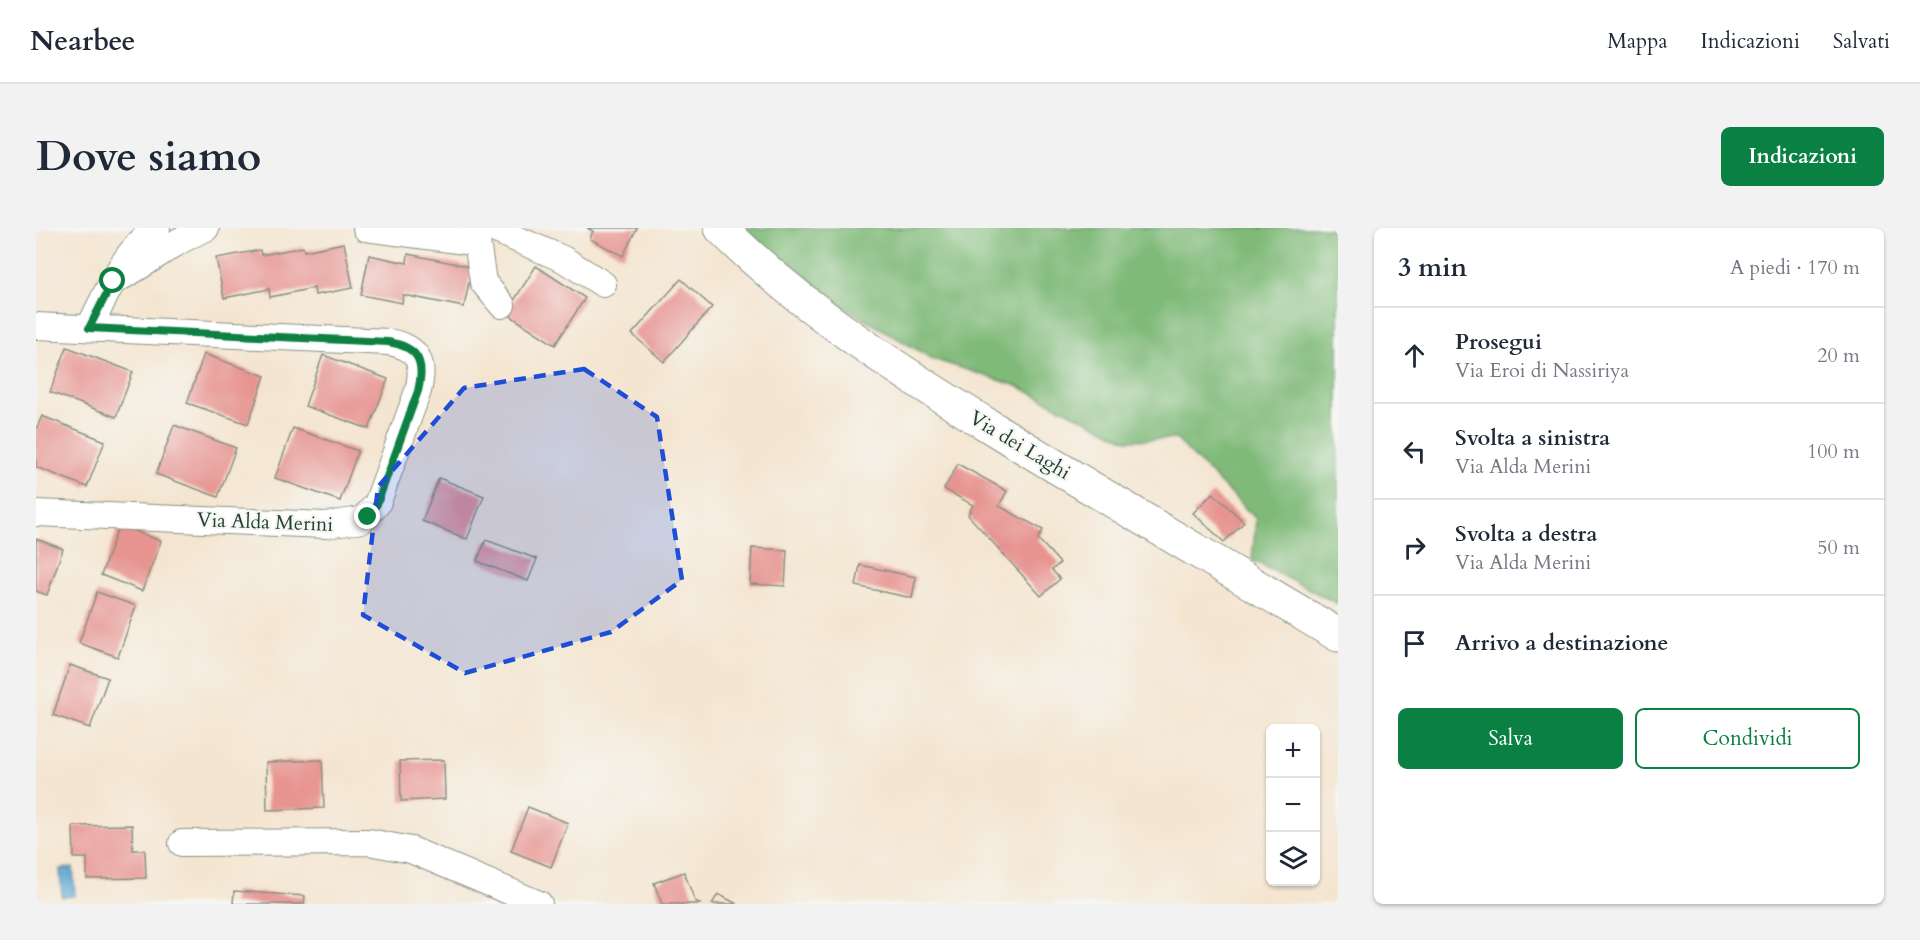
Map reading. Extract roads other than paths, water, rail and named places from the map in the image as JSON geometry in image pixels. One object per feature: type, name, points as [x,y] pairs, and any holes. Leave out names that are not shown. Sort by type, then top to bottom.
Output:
[{"type":"main road","name":"Via dei Laghi","points":[[721,228],[796,295],[906,374],[1031,452],[1338,635]]},
{"type":"street","points":[[89,328],[113,281],[138,244],[157,228]]},
{"type":"street","points":[[113,281],[138,270],[163,249],[206,228]]},
{"type":"street","points":[[366,228],[470,235],[483,282],[502,305]]},
{"type":"street","points":[[491,228],[563,259],[603,284]]},
{"type":"street","name":"Via Alda Merini","points":[[36,326],[388,342],[402,344],[414,353],[422,373],[377,504],[363,520],[326,525],[36,513]]},
{"type":"street","points":[[182,843],[369,842],[411,850],[539,904]]},
{"type":"water","points":[[73,868],[75,896],[62,897],[60,869]]}]
